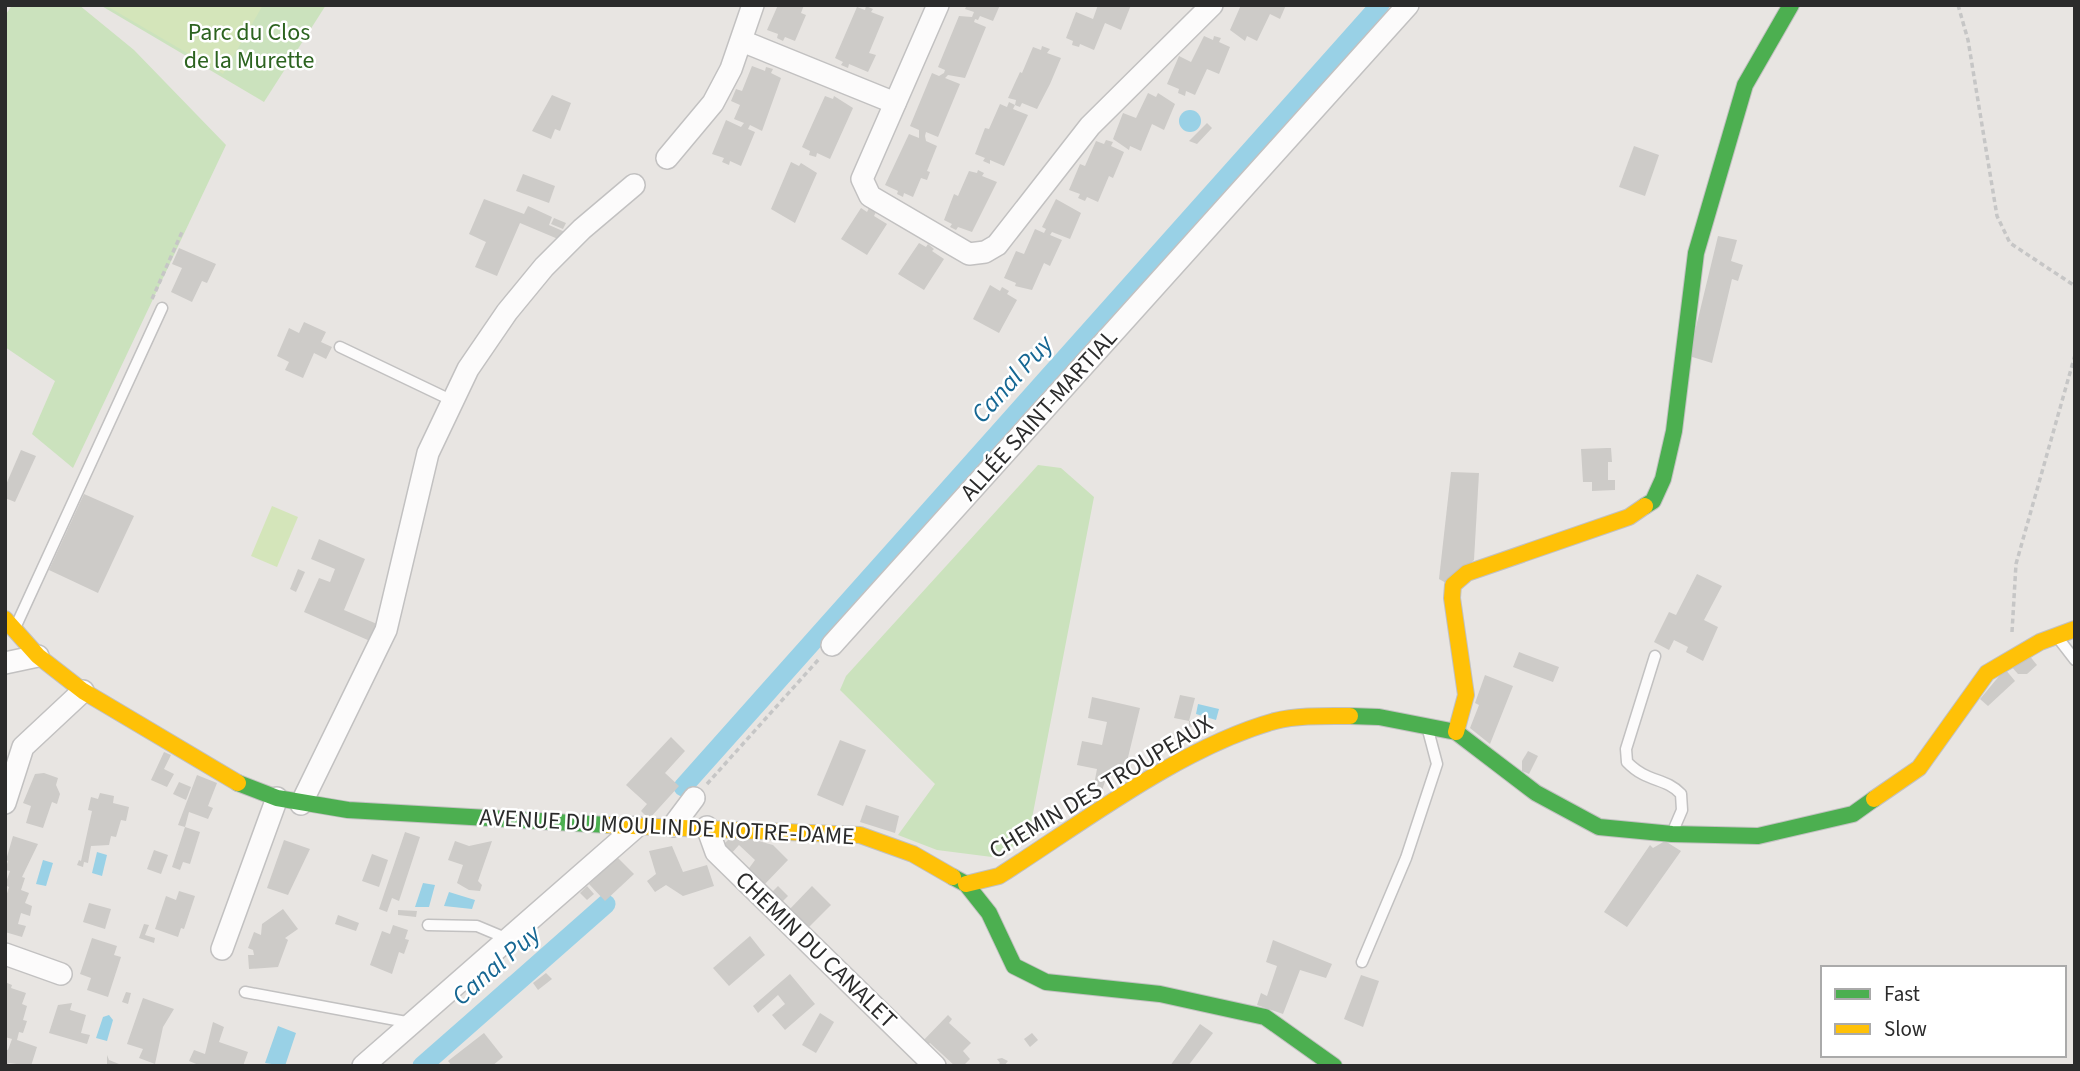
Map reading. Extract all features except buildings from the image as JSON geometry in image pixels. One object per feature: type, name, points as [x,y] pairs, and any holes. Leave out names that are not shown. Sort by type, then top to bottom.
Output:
[{"type":"street","points":[[667,158],[713,103],[742,41],[753,5]]},
{"type":"street","points":[[938,5],[862,179],[870,196],[969,254],[985,252],[997,245],[1090,126],[1212,5]]},
{"type":"street","name":"ALLÉE SAINT-MARTIAL","points":[[832,645],[1408,5]]},
{"type":"street","points":[[1456,732],[1465,695],[1452,598],[1453,585],[1467,573],[1629,517],[1653,501],[1663,479],[1674,431],[1696,253],[1745,85],[1791,5]]},
{"type":"street","points":[[742,41],[895,103]]},
{"type":"street","points":[[301,804],[386,630],[428,453],[468,369],[507,312],[544,267],[582,229],[634,185]]},
{"type":"street","name":"AVENUE DU MOULIN DE NOTRE-DAME","points":[[10,625],[38,656],[83,691],[240,784],[276,798],[348,810],[636,827],[708,827],[860,835],[913,854],[966,884],[989,914],[1014,966],[1046,982],[1160,994],[1265,1017],[1334,1066]]},
{"type":"street","name":"CHEMIN DES TROUPEAUX","points":[[966,884],[999,876],[1180,761],[1227,737],[1278,720],[1327,716],[1379,717],[1456,732],[1536,793],[1599,827],[1672,834],[1758,836],[1853,814],[1919,768],[1987,673],[2056,636],[2075,629]]},
{"type":"street","points":[[5,663],[38,656]]},
{"type":"street","points":[[5,803],[23,747],[83,691]]},
{"type":"street","points":[[222,949],[276,798]]},
{"type":"street","points":[[673,826],[694,798]]},
{"type":"street","points":[[363,1066],[636,827]]},
{"type":"street","name":"CHEMIN DU CANALET","points":[[708,827],[716,852],[935,1066]]},
{"type":"street","points":[[5,954],[61,974]]},
{"type":"lane","points":[[10,625],[162,308]]},
{"type":"lane","points":[[340,347],[453,401]]},
{"type":"lane","points":[[2056,636],[2075,660]]},
{"type":"lane","points":[[1655,656],[1626,750],[1627,762],[1640,775],[1673,786],[1681,794],[1682,810],[1672,834]]},
{"type":"lane","points":[[1362,962],[1406,858],[1437,764],[1427,727]]},
{"type":"lane","points":[[428,925],[477,926],[508,939]]},
{"type":"lane","points":[[245,992],[412,1023]]},
{"type":"path","points":[[1958,5],[1968,40],[1997,216],[2010,243],[2075,286]]},
{"type":"path","points":[[2018,655],[2011,631],[2017,564],[2075,355]]},
{"type":"path","points":[[694,798],[832,645]]},
{"type":"green space","points":[[12,5],[79,5],[134,50],[226,145],[73,468],[32,434],[55,381],[5,347],[5,16]]},
{"type":"green space","name":"Parc du Clos de la Murette","points":[[100,5],[326,5],[264,102]]},
{"type":"green space","points":[[105,5],[263,5],[223,74]]},
{"type":"green space","points":[[1038,465],[1061,468],[1094,497],[1028,839],[992,857],[937,850],[898,835],[935,784],[840,690],[846,676]]},
{"type":"green space","points":[[272,506],[298,517],[277,567],[251,556]]},
{"type":"water","points":[[1190,110],[1200,117],[1201,121],[1194,131],[1190,132],[1180,125],[1179,121],[1186,111]]},
{"type":"water","points":[[1198,704],[1219,709],[1216,720],[1196,714]]},
{"type":"water","points":[[97,852],[107,855],[102,876],[92,873]]},
{"type":"water","points":[[43,860],[53,863],[46,886],[36,884]]},
{"type":"water","points":[[423,883],[435,885],[429,907],[415,907]]},
{"type":"water","points":[[449,892],[475,900],[472,909],[444,906]]},
{"type":"water","points":[[109,1015],[113,1020],[107,1041],[96,1038],[103,1017]]},
{"type":"water","points":[[278,1026],[296,1033],[285,1066],[265,1063]]},
{"type":"waterway","name":"Canal Puy","points":[[683,787],[1380,5]]},
{"type":"waterway","name":"Canal Puy","points":[[422,1066],[606,904]]},
{"type":"traffic: fast","points":[[1645,506],[1653,501],[1663,479],[1674,431],[1696,253],[1745,85],[1791,5]]},
{"type":"traffic: fast","points":[[1350,716],[1379,717],[1456,732],[1536,793],[1599,827],[1672,834],[1758,836],[1853,814],[1874,799]]},
{"type":"traffic: fast","points":[[238,783],[277,798],[348,810],[608,825]]},
{"type":"traffic: fast","points":[[953,877],[966,884],[989,913],[1014,966],[1046,982],[1160,994],[1265,1017],[1334,1066]]},
{"type":"traffic: slow","points":[[1456,732],[1466,695],[1452,598],[1453,585],[1467,573],[1629,517],[1645,506]]},
{"type":"traffic: slow","points":[[5,619],[38,656],[83,691],[238,783]]},
{"type":"traffic: slow","points":[[1874,799],[1919,768],[1987,673],[2040,642],[2075,629]]},
{"type":"traffic: slow","points":[[966,884],[999,876],[1168,767],[1240,733],[1284,719],[1350,716]]},
{"type":"traffic: slow","points":[[608,825],[860,835],[913,854],[953,877]]}]
